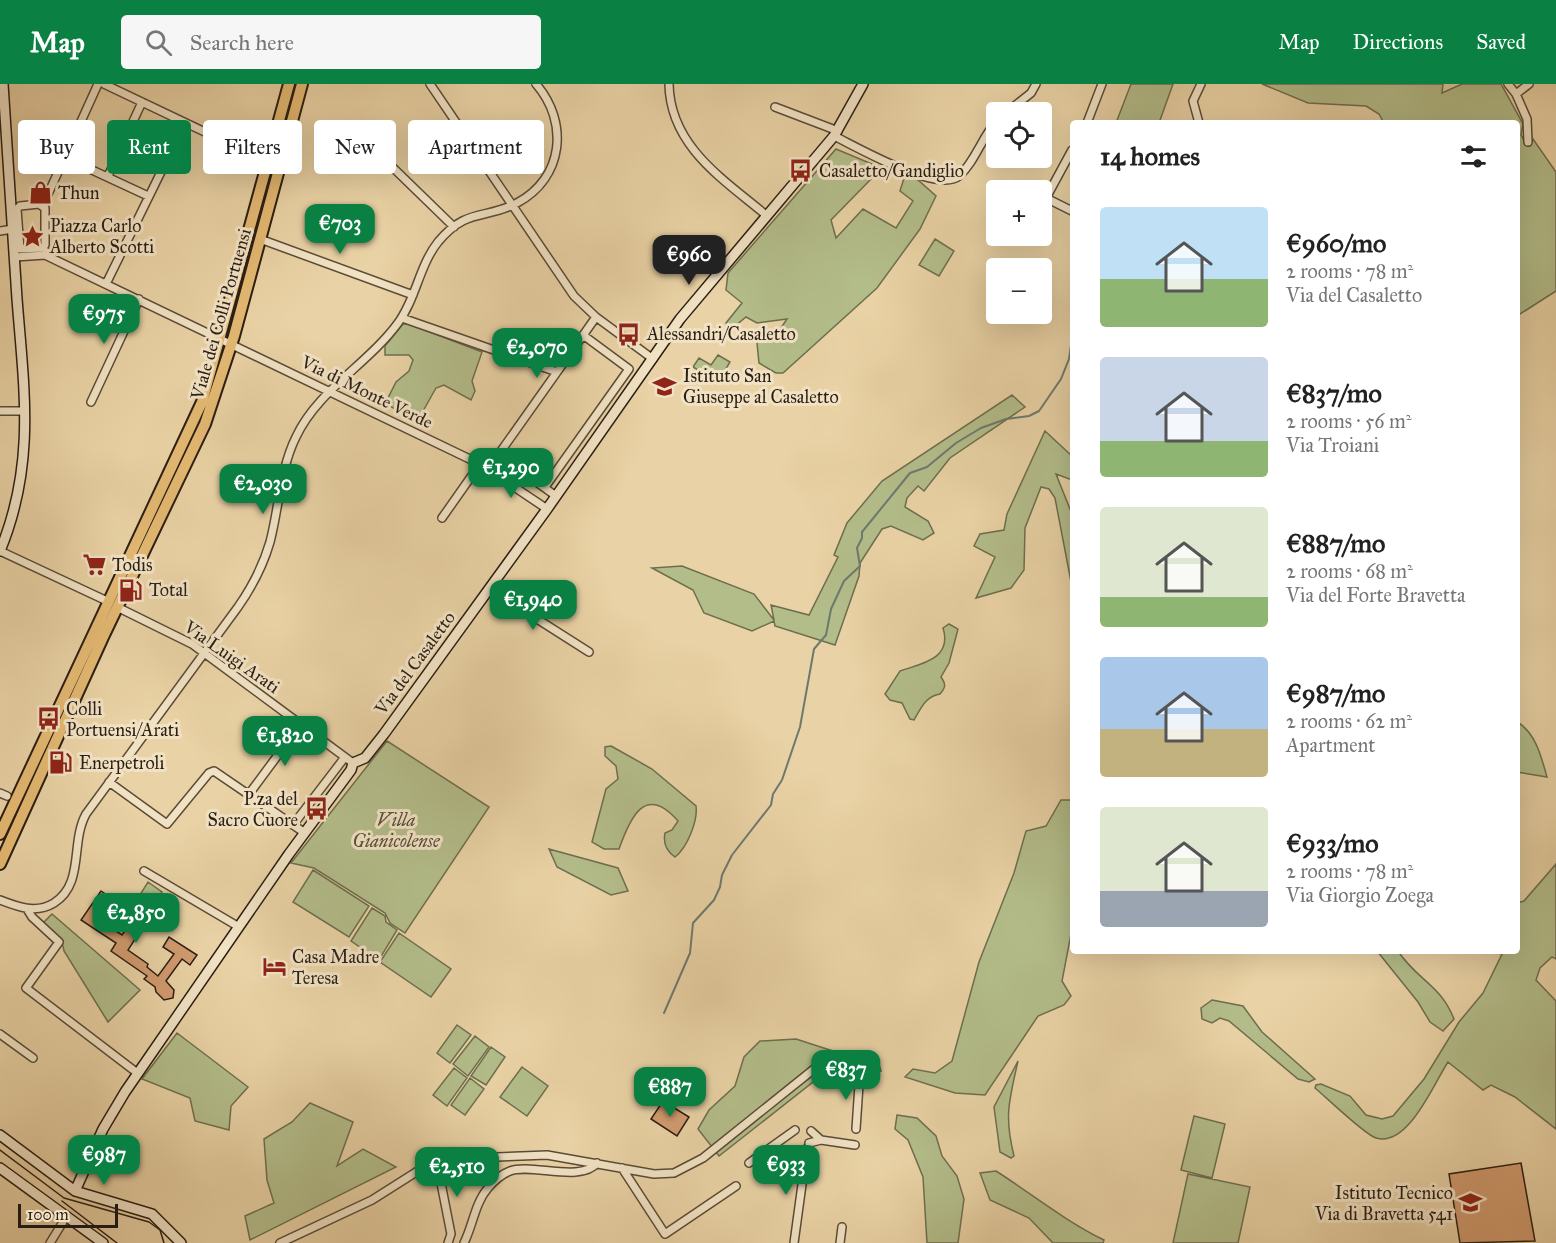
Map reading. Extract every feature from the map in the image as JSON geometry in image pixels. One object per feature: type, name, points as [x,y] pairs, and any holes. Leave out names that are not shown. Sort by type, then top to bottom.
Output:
[{"type":"main road","name":"Viale dei Colli Portuensi","points":[[279,120],[289,84]]},
{"type":"main road","name":"Viale dei Colli Portuensi","points":[[292,120],[302,84]]},
{"type":"main road","name":"Viale dei Colli Portuensi","points":[[0,834],[56,713],[179,466],[204,396],[221,338],[264,174]]},
{"type":"main road","name":"Viale dei Colli Portuensi","points":[[179,466],[206,424],[232,344],[278,174]]},
{"type":"main road","name":"Viale dei Colli Portuensi","points":[[0,864],[4,846],[43,771],[112,604]]},
{"type":"street","points":[[0,551],[12,521],[23,473],[24,411],[11,204],[4,161],[3,84]]},
{"type":"street","points":[[81,120],[98,84]]},
{"type":"street","points":[[105,84],[179,120]]},
{"type":"street","points":[[430,84],[574,296],[596,317],[653,359]]},
{"type":"street","points":[[0,900],[27,909],[50,905],[68,889],[74,875],[81,824],[109,782],[238,608],[255,579],[270,542],[292,445],[308,416],[383,343],[402,318],[434,248],[454,226],[474,215],[512,206],[538,187],[549,171],[556,152],[555,115],[547,97],[536,84]]},
{"type":"street","points":[[669,84],[675,116],[694,153],[766,215]]},
{"type":"street","name":"Via del Casaletto","points":[[353,763],[360,762],[369,754],[490,589],[684,315],[836,134],[862,84]]},
{"type":"street","points":[[1020,102],[1031,93],[1036,84]]},
{"type":"street","points":[[1088,120],[1102,84]]},
{"type":"street","points":[[1198,120],[1193,101],[1201,84]]},
{"type":"street","points":[[1508,84],[1516,94],[1527,119],[1528,142]]},
{"type":"street","points":[[1516,94],[1529,84]]},
{"type":"street","points":[[108,176],[142,102]]},
{"type":"street","points":[[775,107],[836,134],[916,175],[936,180],[949,181],[961,173],[986,137]]},
{"type":"street","points":[[1070,154],[1046,198],[1070,210]]},
{"type":"street","points":[[95,170],[148,196]]},
{"type":"street","points":[[396,170],[454,226]]},
{"type":"street","points":[[15,257],[45,255],[49,248],[44,202],[56,174]]},
{"type":"street","points":[[106,284],[159,174]]},
{"type":"street","points":[[11,204],[44,202]]},
{"type":"street","points":[[39,204],[44,207],[45,245],[42,248],[19,248],[18,207],[39,204]]},
{"type":"street","points":[[0,231],[13,229]]},
{"type":"street","points":[[260,239],[413,295]]},
{"type":"street","name":"Via di Monte Verde","points":[[45,255],[489,468],[547,509]]},
{"type":"street","points":[[91,402],[139,299]]},
{"type":"street","points":[[489,468],[596,317]]},
{"type":"street","points":[[402,318],[557,372]]},
{"type":"street","points":[[545,487],[629,369],[583,335]]},
{"type":"street","points":[[0,411],[24,411]]},
{"type":"street","points":[[499,455],[556,496]]},
{"type":"street","points":[[442,518],[480,464]]},
{"type":"street","name":"Via Luigi Arati","points":[[0,551],[182,638],[353,763]]},
{"type":"street","points":[[490,589],[589,652]]},
{"type":"street","points":[[56,713],[66,718]]},
{"type":"street","points":[[249,794],[301,724]]},
{"type":"street","points":[[293,825],[345,757]]},
{"type":"street","points":[[75,1191],[113,1111],[239,927],[351,770],[353,763]]},
{"type":"street","points":[[31,765],[43,771]]},
{"type":"street","points":[[109,782],[167,824],[213,770],[305,833]]},
{"type":"street","points":[[144,871],[239,927]]},
{"type":"street","points":[[27,909],[32,917],[59,942],[26,988],[136,1072]]},
{"type":"street","points":[[0,1035],[33,1058]]},
{"type":"street","points":[[280,1243],[372,1200],[424,1167],[444,1159],[491,1155],[547,1155],[654,1174],[681,1171],[703,1158],[814,1069],[835,1061],[853,1064],[860,1068],[856,1129]]},
{"type":"street","points":[[748,1163],[795,1130]]},
{"type":"street","points":[[811,1131],[821,1140]]},
{"type":"street","points":[[0,1136],[75,1191],[149,1213],[181,1243]]},
{"type":"street","points":[[794,1243],[808,1145],[821,1140],[855,1145]]},
{"type":"street","points":[[464,1243],[483,1194],[505,1173],[515,1170],[577,1171],[591,1168],[597,1163]]},
{"type":"street","points":[[424,1167],[440,1178],[451,1234],[448,1243]]},
{"type":"street","points":[[0,1168],[103,1243]]},
{"type":"street","points":[[622,1168],[665,1234],[736,1186]]},
{"type":"street","points":[[50,1243],[66,1217]]},
{"type":"street","points":[[840,1243],[842,1227]]},
{"type":"green space","points":[[1131,84],[1173,84],[1160,120],[1117,120]]},
{"type":"green space","points":[[1262,84],[1443,84],[1442,93],[1462,84],[1501,84],[1523,124],[1521,135],[1526,143],[1533,139],[1556,172],[1556,291],[1520,314],[1520,120],[1382,120],[1379,114],[1366,106],[1308,103]]},
{"type":"green space","points":[[836,149],[872,164],[873,177],[831,220],[836,238],[863,209],[896,228],[913,201],[900,191],[905,175],[918,180],[936,196],[920,229],[877,288],[783,373],[776,373],[759,363],[757,343],[763,337],[772,341],[787,319],[757,323],[746,317],[729,331],[726,323],[742,303],[726,290],[728,273]]},
{"type":"green space","points":[[935,239],[954,251],[939,276],[919,265]]},
{"type":"green space","points":[[403,324],[409,324],[482,352],[472,381],[475,391],[471,400],[444,385],[436,388],[418,420],[385,404],[396,382],[409,371],[413,360],[409,355],[385,355],[385,346]]},
{"type":"green space","points":[[718,355],[730,362],[718,382],[693,367],[699,358],[711,365]]},
{"type":"green space","points":[[1012,395],[1025,407],[950,458],[924,491],[918,486],[907,498],[905,507],[928,521],[934,533],[923,540],[891,526],[882,529],[860,563],[859,576],[835,645],[775,626],[774,621],[752,631],[704,613],[693,590],[652,568],[682,566],[754,594],[774,620],[771,605],[809,615],[838,557],[834,555],[847,523],[882,481]]},
{"type":"green space","points":[[1045,431],[1070,454],[1070,479],[1056,474],[1070,509],[1070,577],[1055,498],[1049,489],[1041,487],[1025,528],[1024,570],[1011,588],[976,598],[995,557],[974,546],[980,534],[1004,530],[1007,514]]},
{"type":"green space","points":[[949,624],[958,629],[949,663],[941,677],[944,687],[940,694],[924,703],[914,720],[910,719],[902,703],[890,700],[885,694],[900,671],[925,663],[939,654],[945,639],[943,628]]},
{"type":"green space","points":[[1520,724],[1533,738],[1547,777],[1520,772]]},
{"type":"green space","name":"Villa Gianicolense","points":[[387,741],[489,807],[405,933],[390,923],[385,913],[314,868],[291,863]]},
{"type":"green space","points":[[611,746],[652,769],[696,806],[691,834],[675,857],[667,849],[664,837],[665,833],[672,830],[678,821],[666,810],[656,805],[648,805],[640,809],[634,816],[619,849],[604,849],[592,842],[606,789],[618,779],[616,766],[605,756],[605,747]]},
{"type":"green space","points":[[1061,800],[1070,800],[1070,939],[1062,981],[1071,996],[1064,1005],[1038,1016],[985,1095],[955,1093],[905,1077],[913,1069],[935,1073],[952,1061],[979,962],[1014,873],[1026,831],[1046,826]]},
{"type":"green space","points":[[549,849],[618,868],[628,891],[611,895],[557,867]]},
{"type":"green space","points":[[1556,864],[1556,959],[1552,957],[1540,968],[1536,980],[1556,1001],[1556,1129],[1515,1097],[1491,1085],[1483,1090],[1448,1062],[1419,1112],[1399,1133],[1388,1138],[1376,1138],[1371,1135],[1315,1088],[1316,1085],[1321,1084],[1350,1096],[1366,1115],[1382,1119],[1393,1116],[1424,1079],[1459,1022],[1483,993],[1502,954],[1520,954],[1520,902],[1524,901]]},
{"type":"green space","points":[[313,870],[369,906],[349,937],[293,902]]},
{"type":"green space","points":[[148,882],[162,892],[146,915],[133,906]]},
{"type":"green space","points":[[372,908],[385,916],[386,922],[397,930],[379,960],[351,941]]},
{"type":"green space","points":[[52,914],[140,990],[108,1022],[64,951],[62,942],[43,923]]},
{"type":"green space","points":[[399,933],[451,969],[431,997],[380,962]]},
{"type":"green space","points":[[1379,954],[1400,954],[1442,998],[1454,1019],[1443,1031],[1430,1022],[1418,1002]]},
{"type":"green space","points":[[1212,1000],[1243,1006],[1262,1032],[1315,1079],[1309,1082],[1298,1079],[1229,1021],[1220,1018],[1212,1023],[1202,1019],[1201,1008]]},
{"type":"green space","points":[[457,1025],[471,1035],[450,1063],[437,1053]]},
{"type":"green space","points":[[177,1033],[248,1087],[231,1106],[229,1130],[195,1121],[190,1098],[142,1079]]},
{"type":"green space","points":[[475,1036],[489,1047],[468,1076],[453,1064]]},
{"type":"green space","points":[[796,1039],[836,1052],[858,1052],[877,1058],[881,1071],[849,1070],[817,1079],[719,1156],[698,1129],[709,1110],[735,1086],[744,1057],[760,1041]]},
{"type":"green space","points":[[491,1047],[505,1057],[486,1085],[471,1076]]},
{"type":"green space","points":[[1018,1061],[1008,1119],[1014,1156],[1011,1158],[1000,1152],[994,1107]]},
{"type":"green space","points":[[522,1067],[548,1086],[527,1116],[500,1097]]},
{"type":"green space","points":[[454,1068],[467,1078],[447,1106],[433,1095]]},
{"type":"green space","points":[[470,1078],[484,1089],[465,1115],[451,1105]]},
{"type":"green space","points":[[310,1103],[353,1122],[337,1166],[363,1149],[396,1167],[250,1240],[245,1216],[274,1203],[267,1180],[264,1139],[292,1122]]},
{"type":"green space","points":[[897,1115],[917,1118],[936,1136],[942,1156],[957,1176],[964,1199],[958,1243],[927,1243],[923,1177],[908,1140],[895,1129]]},
{"type":"green space","points":[[1194,1116],[1225,1124],[1212,1178],[1181,1170]]},
{"type":"green space","points":[[996,1171],[1062,1216],[1104,1240],[1103,1243],[1053,1243],[1029,1218],[990,1200],[980,1173]]},
{"type":"green space","points":[[1188,1174],[1250,1187],[1238,1243],[1173,1243]]},
{"type":"building","points":[[101,891],[125,907],[119,916],[107,907],[99,920],[122,935],[136,915],[146,922],[128,950],[148,964],[147,967],[158,976],[174,954],[163,947],[169,937],[197,955],[190,965],[182,959],[166,981],[174,990],[173,998],[164,1000],[156,992],[155,987],[144,979],[147,976],[111,951],[116,943],[81,920]]},
{"type":"building","points":[[663,1101],[689,1117],[677,1136],[651,1119]]},
{"type":"building","name":"Istituto Tecnico Via di Bravetta 541","points":[[1521,1163],[1535,1241],[1460,1243],[1449,1174]]},
{"type":"waterway","points":[[664,1013],[690,953],[693,923],[714,900],[722,875],[732,855],[771,805],[773,794],[782,780],[800,727],[814,649],[826,635],[831,609],[844,581],[860,566],[857,548],[862,532],[910,473],[927,467],[956,443],[981,428],[1006,419],[1029,416],[1039,411],[1061,379],[1070,352]]},
{"type":"tram line","points":[[0,1150],[64,1198],[149,1222],[160,1230],[164,1243]]},
{"type":"tram line","points":[[62,1201],[117,1243]]},
{"type":"place","name":"Casaletto/Gandiglio","points":[[801,171]]},
{"type":"place","name":"Thun","points":[[40,193]]},
{"type":"place","name":"Piazza Carlo Alberto Scotti","points":[[32,236]]},
{"type":"place","name":"Alessandri/Casaletto","points":[[629,334]]},
{"type":"place","name":"Istituto San Giuseppe al Casaletto","points":[[665,386]]},
{"type":"place","name":"Todis","points":[[94,565]]},
{"type":"place","name":"Total","points":[[131,590]]},
{"type":"place","name":"Colli Portuensi/Arati","points":[[48,719]]},
{"type":"place","name":"Enerpetroli","points":[[61,763]]},
{"type":"place","name":"P.za del Sacro Cuore","points":[[316,809]]},
{"type":"place","name":"Casa Madre Teresa","points":[[274,967]]},
{"type":"place","name":"Istituto Tecnico Via di Bravetta 541","points":[[1471,1203]]}]
